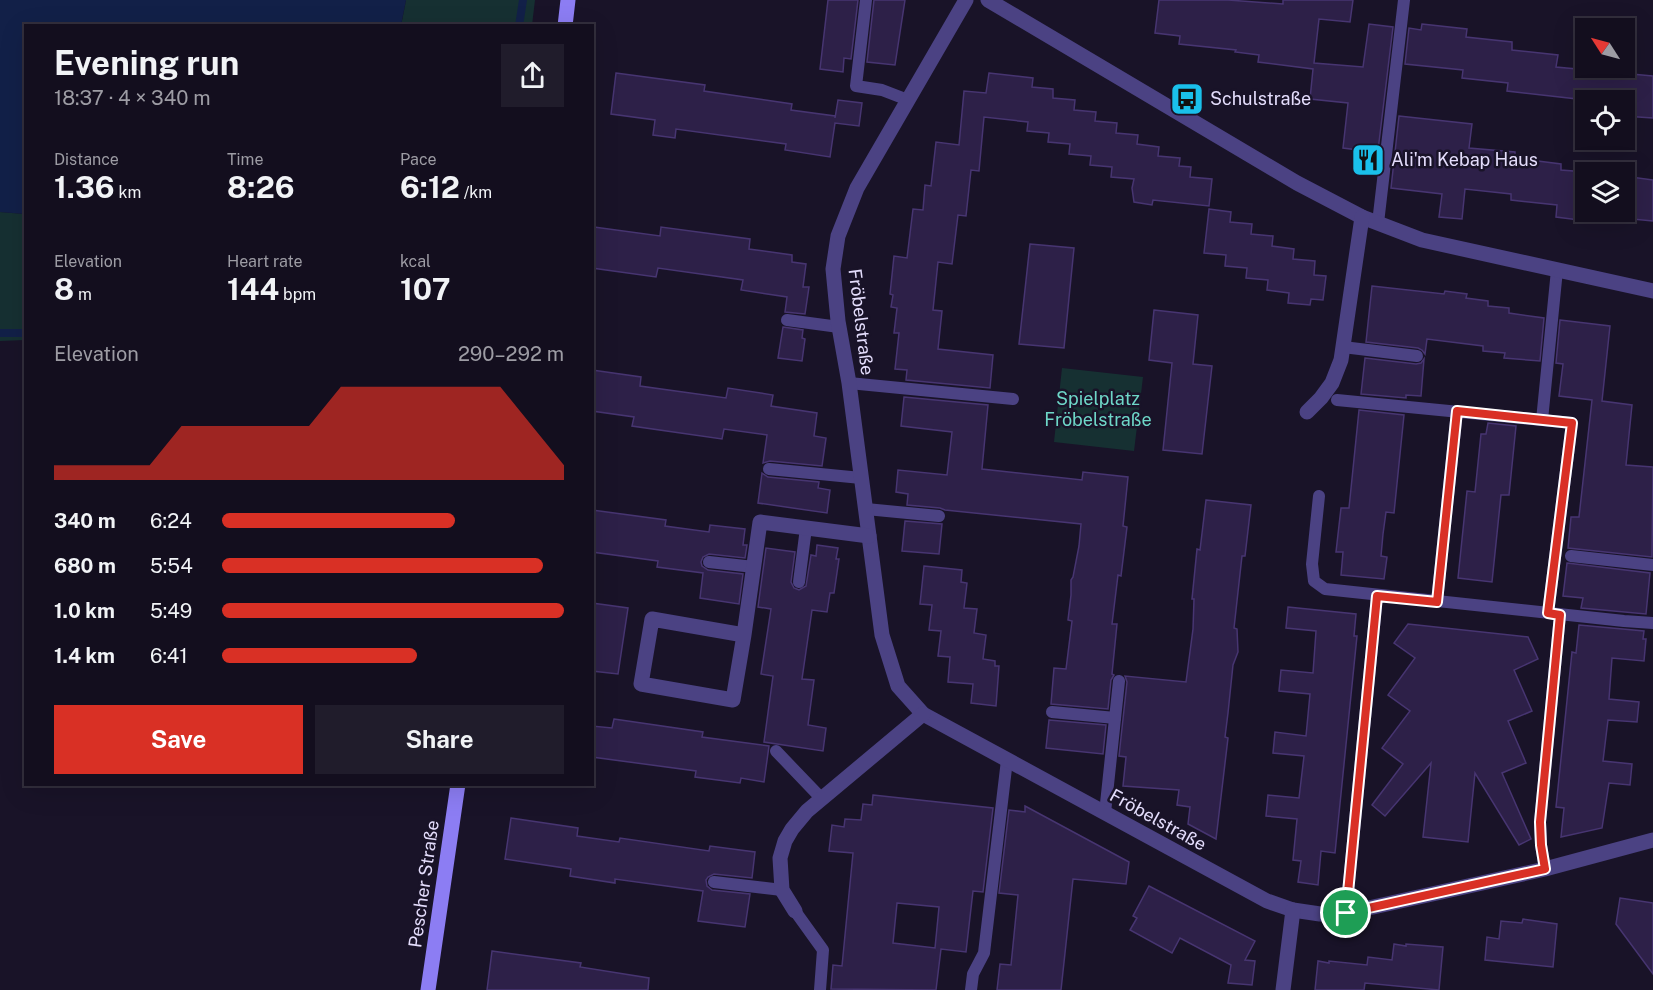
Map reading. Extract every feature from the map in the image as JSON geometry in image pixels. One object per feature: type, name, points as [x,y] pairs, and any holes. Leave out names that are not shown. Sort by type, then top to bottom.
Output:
[{"type":"street","points":[[565,24],[568,0]]},
{"type":"street","name":"Fröbelstraße","points":[[966,0],[857,188],[838,236],[833,269],[882,635],[898,686],[923,714],[1267,901],[1293,910],[1320,914],[1346,913],[1545,869],[1653,840]]},
{"type":"street","points":[[988,0],[1297,183],[1362,217],[1422,240],[1653,291]]},
{"type":"street","points":[[1307,412],[1332,383],[1341,360],[1362,217]]},
{"type":"street","points":[[744,635],[652,619],[641,684],[733,700],[744,635],[760,522],[869,536]]},
{"type":"street","points":[[795,911],[782,890],[780,858],[784,841],[807,811],[923,714]]},
{"type":"street","name":"Pescher Straße","points":[[428,990],[458,786]]},
{"type":"street","points":[[1283,990],[1293,910]]},
{"type":"lane","points":[[866,0],[856,86],[882,90],[908,100]]},
{"type":"lane","points":[[1378,223],[1404,0]]},
{"type":"lane","points":[[1542,420],[1557,270]]},
{"type":"lane","points":[[787,320],[839,327]]},
{"type":"lane","points":[[1343,347],[1417,356]]},
{"type":"lane","points":[[849,383],[1013,399]]},
{"type":"lane","points":[[1337,400],[1572,423],[1554,614],[1540,822],[1545,869]]},
{"type":"lane","points":[[1437,602],[1457,411]]},
{"type":"lane","points":[[769,469],[861,478]]},
{"type":"lane","points":[[1319,496],[1312,564],[1314,581],[1325,589],[1653,623]]},
{"type":"lane","points":[[866,509],[939,516]]},
{"type":"lane","points":[[799,582],[806,528]]},
{"type":"lane","points":[[1571,556],[1653,565]]},
{"type":"lane","points":[[709,562],[754,567]]},
{"type":"lane","points":[[1346,913],[1377,596]]},
{"type":"lane","points":[[1105,813],[1119,681]]},
{"type":"lane","points":[[1052,712],[1115,718]]},
{"type":"lane","points":[[776,751],[822,799]]},
{"type":"lane","points":[[971,990],[973,974],[984,953],[1007,760]]},
{"type":"lane","points":[[714,882],[782,890]]},
{"type":"lane","points":[[795,911],[824,950],[820,990]]},
{"type":"green space","points":[[406,0],[535,0],[532,24],[401,24]]},
{"type":"green space","points":[[0,212],[24,214],[24,340],[0,341]]},
{"type":"green space","name":"Spielplatz Fröbelstraße","points":[[1062,368],[1143,377],[1134,451],[1054,442]]},
{"type":"water","points":[[0,0],[406,0],[401,24],[24,24],[24,214],[0,212]]},
{"type":"building","points":[[828,0],[858,0],[851,59],[844,58],[843,72],[820,69]]},
{"type":"building","points":[[874,0],[905,0],[895,65],[867,62]]},
{"type":"building","points":[[1159,0],[1228,0],[1283,4],[1283,0],[1353,0],[1350,22],[1319,19],[1314,63],[1363,67],[1369,24],[1393,27],[1375,175],[1355,173],[1358,150],[1343,148],[1348,103],[1310,99],[1313,69],[1258,62],[1259,55],[1235,52],[1236,50],[1179,44],[1180,36],[1155,33]]},
{"type":"building","points":[[1422,24],[1467,29],[1466,37],[1512,42],[1512,50],[1558,55],[1556,67],[1575,69],[1575,78],[1635,78],[1635,74],[1653,76],[1653,118],[1635,117],[1635,90],[1575,90],[1575,99],[1507,91],[1508,83],[1462,78],[1463,70],[1405,64],[1409,28],[1421,30]]},
{"type":"building","points":[[616,73],[705,85],[704,91],[792,104],[791,110],[835,116],[835,118],[838,100],[862,103],[859,126],[835,123],[830,157],[785,150],[786,144],[676,129],[675,138],[653,135],[655,120],[611,114]]},
{"type":"building","points":[[989,73],[1033,78],[1032,87],[1053,89],[1053,98],[1075,100],[1074,110],[1096,112],[1095,121],[1117,123],[1116,133],[1138,135],[1137,144],[1159,147],[1158,156],[1180,158],[1179,166],[1191,167],[1190,177],[1212,179],[1209,206],[1153,200],[1152,205],[1134,202],[1132,188],[1134,179],[1111,177],[1112,167],[1090,165],[1091,156],[1069,154],[1070,144],[1048,142],[1049,133],[1027,131],[1028,122],[984,117],[979,171],[971,170],[966,216],[958,215],[952,264],[938,262],[933,310],[942,311],[938,349],[993,355],[990,388],[906,380],[907,370],[895,369],[899,333],[894,333],[897,308],[891,307],[893,295],[890,294],[894,256],[907,258],[913,209],[923,210],[925,185],[931,186],[936,142],[959,145],[964,91],[986,93]]},
{"type":"building","points":[[1399,116],[1472,124],[1469,148],[1515,152],[1515,158],[1561,164],[1561,170],[1575,171],[1575,219],[1556,217],[1557,205],[1511,200],[1511,194],[1465,189],[1462,219],[1439,217],[1442,194],[1391,188]]},
{"type":"building","points":[[1635,178],[1653,180],[1653,221],[1635,219]]},
{"type":"building","points":[[1209,209],[1231,212],[1230,222],[1252,224],[1251,234],[1273,236],[1272,246],[1294,249],[1293,259],[1315,261],[1314,275],[1326,276],[1323,300],[1311,299],[1310,305],[1288,303],[1289,293],[1267,290],[1268,280],[1246,278],[1247,268],[1225,266],[1226,255],[1204,253]]},
{"type":"building","points":[[594,227],[660,236],[661,227],[750,239],[749,249],[792,255],[792,262],[806,264],[803,287],[809,287],[805,314],[785,312],[787,297],[741,290],[743,280],[658,268],[656,277],[594,268]]},
{"type":"building","points":[[1030,244],[1074,248],[1064,348],[1019,344]]},
{"type":"building","points":[[1372,286],[1444,294],[1445,291],[1467,294],[1466,298],[1488,301],[1488,306],[1509,308],[1509,313],[1544,318],[1540,361],[1504,358],[1505,353],[1483,351],[1483,346],[1427,339],[1425,354],[1418,348],[1366,342]]},
{"type":"building","points":[[1154,310],[1198,315],[1193,364],[1212,366],[1202,454],[1163,450],[1172,363],[1149,360]]},
{"type":"building","points":[[1560,320],[1610,326],[1602,401],[1632,405],[1626,465],[1653,467],[1652,557],[1568,548],[1571,517],[1579,517],[1592,400],[1559,396],[1563,364],[1556,363]]},
{"type":"building","points":[[783,327],[803,330],[802,338],[805,339],[802,361],[778,358]]},
{"type":"building","points":[[1365,358],[1416,364],[1421,363],[1424,359],[1421,396],[1406,395],[1406,398],[1361,394]]},
{"type":"building","points":[[594,370],[641,377],[640,386],[726,398],[728,388],[773,395],[771,406],[817,413],[814,436],[826,438],[822,466],[770,461],[763,463],[767,435],[724,429],[722,439],[632,426],[634,417],[594,411]]},
{"type":"building","points":[[904,397],[988,405],[982,469],[1082,480],[1083,472],[1128,477],[1123,526],[1127,527],[1112,624],[1117,624],[1112,674],[1114,675],[1111,680],[1108,709],[1051,704],[1054,668],[1066,669],[1072,621],[1068,620],[1071,580],[1079,546],[1081,524],[907,505],[908,494],[896,492],[898,470],[947,475],[952,432],[901,426]]},
{"type":"building","points":[[1359,410],[1404,415],[1394,513],[1386,512],[1383,534],[1381,556],[1387,557],[1384,579],[1341,575],[1343,552],[1336,552],[1341,508],[1349,508]]},
{"type":"building","points":[[1488,423],[1516,426],[1509,495],[1501,495],[1492,582],[1458,578],[1467,491],[1475,492],[1481,434],[1486,434]]},
{"type":"building","points":[[762,473],[768,477],[819,482],[818,488],[830,490],[827,513],[758,503]]},
{"type":"building","points":[[1206,500],[1251,505],[1245,556],[1242,556],[1234,628],[1237,629],[1238,652],[1233,665],[1225,737],[1228,738],[1216,839],[1188,824],[1190,807],[1177,805],[1179,790],[1123,786],[1126,757],[1119,756],[1127,682],[1125,676],[1186,682],[1193,629],[1194,599],[1192,599],[1197,549],[1200,550]]},
{"type":"building","points":[[594,510],[666,520],[665,526],[709,532],[710,525],[745,529],[743,545],[747,545],[745,558],[709,554],[703,557],[701,562],[702,566],[708,570],[743,574],[739,604],[700,598],[703,573],[657,567],[658,561],[594,552]]},
{"type":"building","points":[[905,521],[942,524],[939,554],[902,551]]},
{"type":"building","points":[[817,545],[838,548],[836,559],[839,559],[834,593],[830,593],[827,612],[812,610],[802,679],[814,680],[808,725],[826,728],[823,751],[764,742],[773,676],[761,674],[771,609],[758,607],[766,548],[795,552],[791,582],[794,588],[799,590],[806,586],[811,555],[816,556]]},
{"type":"building","points":[[1567,563],[1650,573],[1646,614],[1581,608],[1583,598],[1563,596]]},
{"type":"building","points":[[924,566],[962,570],[961,582],[967,583],[964,608],[977,609],[974,633],[986,635],[983,659],[995,661],[995,666],[999,666],[996,706],[971,703],[973,684],[948,682],[950,657],[938,656],[941,631],[929,630],[932,605],[920,604]]},
{"type":"building","points":[[594,603],[628,608],[618,674],[594,671]]},
{"type":"building","points":[[1288,607],[1356,614],[1354,636],[1357,636],[1335,853],[1321,851],[1318,885],[1298,882],[1301,861],[1293,860],[1297,819],[1266,816],[1268,795],[1299,798],[1304,756],[1273,753],[1275,732],[1306,736],[1310,694],[1279,691],[1281,670],[1313,673],[1316,631],[1286,628]]},
{"type":"building","points":[[1408,624],[1528,637],[1538,659],[1514,670],[1532,711],[1508,721],[1526,763],[1502,773],[1531,839],[1519,845],[1475,773],[1468,842],[1423,837],[1431,763],[1385,816],[1372,805],[1403,764],[1382,748],[1410,711],[1388,695],[1415,658],[1394,643]]},
{"type":"building","points":[[1579,625],[1644,631],[1643,639],[1646,639],[1644,661],[1612,658],[1609,699],[1639,702],[1637,722],[1608,720],[1603,761],[1632,764],[1630,785],[1609,783],[1602,828],[1561,837],[1564,808],[1556,807],[1572,652],[1576,653]]},
{"type":"building","points":[[614,719],[703,732],[702,737],[769,746],[764,782],[741,778],[740,783],[695,777],[696,771],[594,757],[594,726],[612,728]]},
{"type":"building","points":[[1049,720],[1106,725],[1103,754],[1046,748]]},
{"type":"building","points":[[873,795],[993,808],[983,892],[973,891],[966,952],[941,949],[936,990],[831,989],[833,965],[842,966],[853,853],[829,851],[832,825],[844,827],[845,819],[861,820],[863,804],[872,805]],"holes":[[[897,903],[939,907],[935,948],[893,943]]]},
{"type":"building","points":[[1025,806],[1129,862],[1126,884],[1073,879],[1061,990],[997,990],[1000,964],[1011,965],[1018,895],[999,893],[1009,810],[1025,812]]},
{"type":"building","points":[[511,818],[578,828],[577,836],[619,842],[620,838],[709,851],[710,846],[755,852],[752,878],[714,874],[706,880],[707,886],[712,890],[750,894],[745,927],[698,921],[703,891],[615,879],[615,883],[570,876],[571,869],[505,859]]},
{"type":"building","points":[[1149,886],[1255,941],[1245,960],[1255,961],[1252,985],[1228,983],[1231,965],[1180,938],[1172,953],[1130,930],[1137,918],[1133,916]]},
{"type":"building","points":[[1620,898],[1653,903],[1653,974],[1616,924]]},
{"type":"building","points":[[1523,919],[1557,924],[1553,967],[1485,960],[1487,937],[1499,939],[1501,921],[1522,923]]},
{"type":"building","points":[[1394,944],[1443,947],[1439,990],[1365,983],[1364,990],[1315,990],[1318,961],[1367,965],[1368,957],[1392,960]]},
{"type":"building","points":[[492,951],[581,963],[580,967],[649,978],[648,990],[487,990]]},
{"type":"waterway","points":[[519,24],[523,0]]},
{"type":"waterway","points":[[0,333],[24,333]]},
{"type":"place","name":"Schulstraße","points":[[1187,99]]},
{"type":"place","name":"Ali'm Kebap Haus","points":[[1368,160]]},
{"type":"route","points":[[1457,411],[1572,423],[1548,613],[1560,615],[1540,822],[1545,869],[1346,913],[1377,596],[1437,602],[1457,411]]}]
